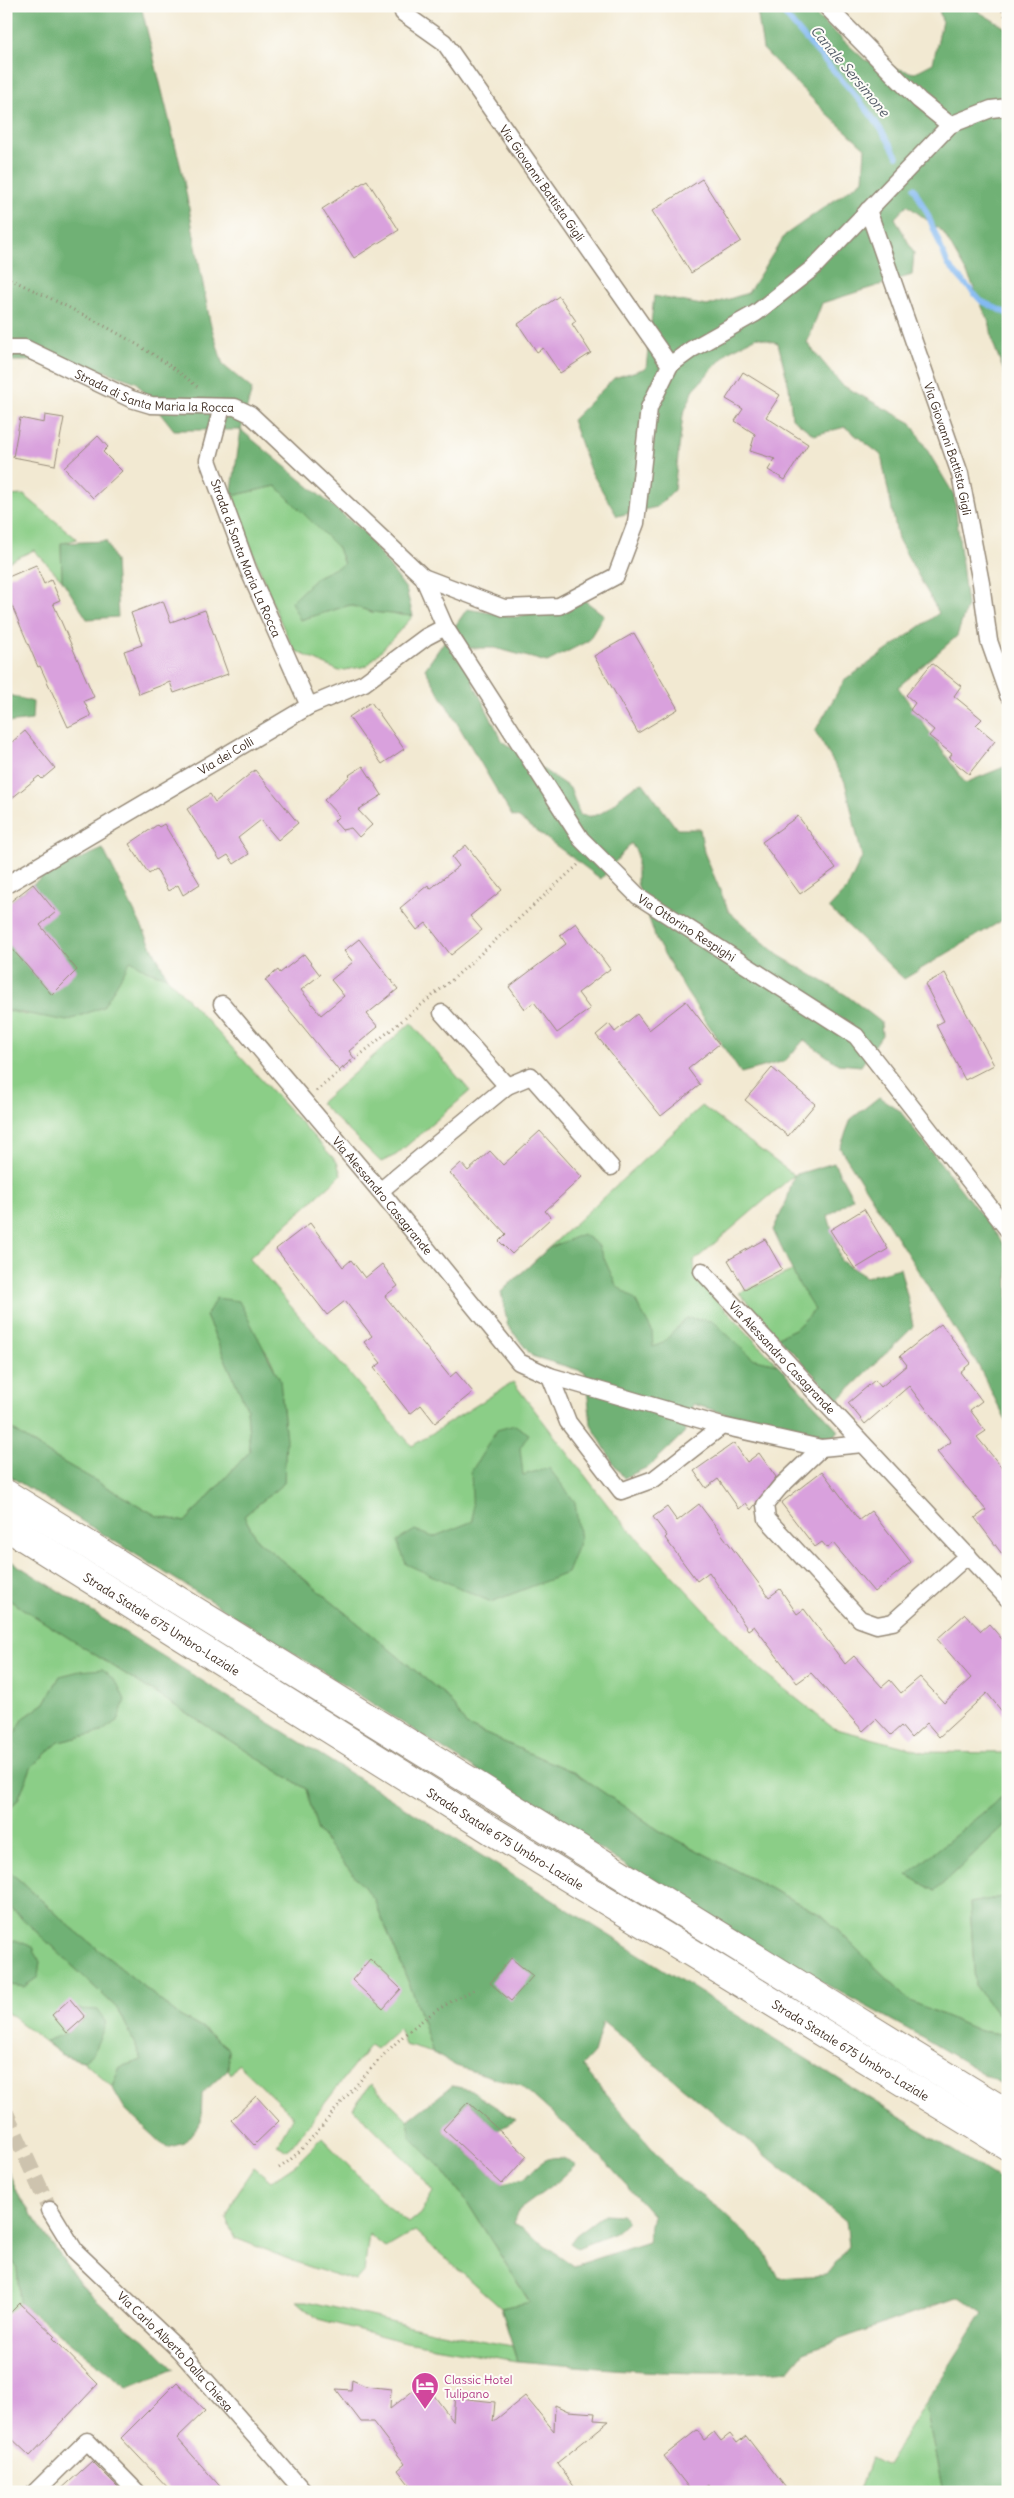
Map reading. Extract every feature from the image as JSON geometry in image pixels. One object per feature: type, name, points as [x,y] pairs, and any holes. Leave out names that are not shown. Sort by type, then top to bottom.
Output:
[{"type":"highway","points":[[6,1494],[1008,2114]]},
{"type":"highway","name":"Strada Statale 675 Umbro-Laziale","points":[[6,1526],[486,1826],[1008,2146]]},
{"type":"street","points":[[826,6],[919,100],[950,125]]},
{"type":"street","name":"Via Giovanni Battista Gigli","points":[[404,13],[444,42],[670,365]]},
{"type":"street","points":[[423,577],[504,608],[559,606],[616,576],[636,523],[649,408],[670,365],[692,349],[756,313],[813,268],[950,125],[991,109],[1008,107]]},
{"type":"street","name":"Via Giovanni Battista Gigli","points":[[868,210],[960,474],[981,583],[988,641],[1008,695]]},
{"type":"street","name":"Strada di Santa Maria la Rocca","points":[[6,348],[25,348],[131,399],[151,405],[235,407],[250,414],[423,577]]},
{"type":"street","name":"Strada di Santa Maria La Rocca","points":[[222,406],[208,460],[248,569],[309,706]]},
{"type":"street","name":"Via Ottorino Respighi","points":[[423,577],[446,627],[581,839],[638,896],[856,1036],[1008,1230]]},
{"type":"street","name":"Via dei Colli","points":[[6,886],[309,706],[364,683],[426,637],[446,627]]},
{"type":"street","name":"Via Alessandro Casagrande","points":[[222,1004],[380,1191],[519,1362],[550,1376],[722,1426],[821,1448],[863,1444]]},
{"type":"street","points":[[442,1013],[506,1086]]},
{"type":"street","points":[[380,1191],[506,1086],[531,1076],[611,1167]]},
{"type":"street","name":"Via Alessandro Casagrande","points":[[702,1271],[1008,1599]]},
{"type":"street","points":[[550,1376],[568,1422],[621,1491],[654,1478],[722,1426]]},
{"type":"street","points":[[821,1448],[780,1487],[765,1505],[767,1519],[860,1619],[877,1624],[893,1622],[968,1555]]},
{"type":"street","name":"Via Carlo Alberto Dalla Chiesa","points":[[50,2210],[75,2251],[179,2350],[304,2492]]},
{"type":"street","points":[[35,2492],[87,2441],[137,2492]]},
{"type":"path","points":[[1000,6],[1008,21]]},
{"type":"path","points":[[6,277],[74,310],[177,369],[222,406]]},
{"type":"path","points":[[304,1101],[453,979],[593,852]]},
{"type":"path","points":[[279,2168],[290,2161],[306,2144],[394,2042],[450,2001],[476,1989]]},
{"type":"green space","points":[[6,6],[141,6],[183,176],[210,322],[223,365],[252,389],[241,430],[174,430],[136,382],[74,361],[6,361]]},
{"type":"green space","points":[[754,6],[806,6],[865,60],[914,73],[933,63],[942,21],[938,6],[969,6],[1006,28],[1008,32],[1008,382],[993,343],[990,325],[970,279],[943,232],[907,205],[895,218],[914,253],[912,275],[822,303],[807,343],[842,385],[911,423],[954,495],[967,606],[957,636],[898,687],[965,783],[1004,767],[1008,774],[1008,917],[904,979],[829,908],[847,889],[862,857],[845,782],[815,731],[844,681],[939,613],[898,539],[881,455],[845,427],[814,435],[792,418],[789,387],[778,343],[757,337],[729,351],[694,389],[683,415],[674,490],[657,507],[617,516],[590,470],[572,420],[614,378],[646,368],[654,296],[707,306],[748,293],[785,235],[863,180],[865,148],[827,114],[763,49],[757,10]]},
{"type":"green space","points":[[241,430],[365,533],[406,589],[413,616],[372,612],[350,605],[300,620],[291,602],[317,577],[344,564],[338,548],[276,486],[231,496]]},
{"type":"green space","points":[[276,486],[338,548],[344,565],[317,577],[300,620],[350,605],[372,612],[413,616],[367,666],[339,671],[294,650],[277,614],[231,496]]},
{"type":"green space","points":[[24,495],[77,539],[61,544],[62,580],[34,550],[6,563],[6,496]]},
{"type":"green space","points":[[106,541],[115,561],[118,617],[87,619],[62,580],[61,543]]},
{"type":"green space","points":[[584,600],[604,615],[588,641],[547,662],[495,648],[470,648],[473,683],[503,742],[570,788],[580,815],[590,816],[606,810],[626,792],[643,783],[677,829],[700,829],[704,852],[729,912],[778,955],[846,995],[881,1022],[882,1035],[861,1066],[838,1064],[804,1040],[785,1061],[741,1073],[687,993],[657,942],[637,883],[637,853],[631,843],[601,879],[519,818],[512,816],[425,669],[467,609],[516,617]]},
{"type":"green space","points":[[6,694],[33,702],[32,720],[6,723]]},
{"type":"green space","points":[[103,849],[167,977],[146,970],[131,960],[103,1007],[67,1021],[6,1010],[6,905],[47,873]]},
{"type":"green space","points":[[131,960],[146,970],[167,977],[337,1162],[341,1175],[249,1258],[412,1446],[513,1382],[613,1512],[761,1670],[833,1728],[924,1752],[1008,1753],[1008,1792],[908,1875],[935,1891],[1008,1823],[1008,1896],[970,1903],[975,1985],[1008,2028],[1008,2035],[980,2031],[910,2001],[823,1916],[660,1831],[575,1773],[467,1726],[446,1696],[257,1540],[244,1516],[284,1483],[285,1430],[277,1374],[270,1358],[261,1345],[251,1338],[206,1316],[247,1408],[250,1451],[185,1522],[157,1516],[49,1454],[6,1425],[6,1010],[26,1015]]},
{"type":"green space","points":[[411,1023],[470,1091],[396,1155],[381,1162],[320,1103]]},
{"type":"green space","points":[[879,1097],[899,1110],[1000,1239],[1008,1252],[1008,1425],[978,1365],[840,1148],[851,1119]]},
{"type":"green space","points":[[702,1106],[794,1175],[694,1261],[695,1277],[839,1431],[832,1437],[781,1430],[532,1356],[508,1326],[501,1292]]},
{"type":"green space","points":[[834,1163],[853,1198],[828,1216],[841,1261],[866,1277],[900,1268],[913,1327],[838,1400],[778,1337],[795,1329],[815,1310],[798,1283],[773,1230],[787,1200],[794,1175]]},
{"type":"green space","points":[[583,1234],[598,1245],[616,1285],[635,1300],[652,1331],[653,1347],[663,1343],[686,1318],[713,1321],[752,1358],[777,1364],[839,1431],[832,1437],[781,1430],[693,1404],[684,1433],[650,1466],[624,1478],[613,1463],[591,1424],[585,1372],[532,1356],[508,1326],[501,1292],[549,1248]]},
{"type":"green space","points":[[792,1271],[815,1310],[795,1329],[778,1337],[739,1293]]},
{"type":"green space","points":[[216,1298],[239,1301],[280,1380],[286,1439],[284,1483],[244,1516],[257,1540],[446,1696],[467,1726],[575,1773],[660,1831],[823,1916],[910,2001],[980,2031],[1008,2035],[1008,2088],[922,2037],[725,1929],[251,1626],[6,1474],[6,1425],[49,1454],[157,1516],[185,1522],[250,1451],[247,1408],[206,1316]]},
{"type":"green space","points":[[515,1425],[529,1434],[520,1448],[523,1475],[549,1468],[575,1502],[580,1540],[567,1573],[491,1602],[406,1564],[397,1541],[415,1530],[433,1537],[473,1521],[471,1472],[497,1430]]},
{"type":"green space","points":[[6,1558],[1008,2185],[1008,2492],[943,2492],[925,2404],[983,2313],[959,2297],[804,2352],[789,2370],[720,2373],[653,2372],[517,2361],[501,2308],[530,2302],[467,2202],[442,2169],[411,2138],[408,2120],[452,2086],[468,2089],[516,2120],[498,2130],[468,2102],[443,2130],[502,2184],[525,2179],[536,2167],[548,2159],[560,2158],[576,2165],[556,2183],[519,2210],[514,2223],[574,2266],[648,2242],[653,2215],[602,2158],[522,2086],[456,2066],[433,2053],[413,1993],[374,1899],[318,1832],[306,1789],[6,1598]],"holes":[[[603,2022],[846,2221],[849,2246],[826,2275],[778,2278],[765,2252],[722,2211],[677,2178],[582,2066],[594,2053]]]},
{"type":"green space","points":[[6,1598],[306,1789],[318,1832],[374,1899],[413,1993],[433,2053],[405,2045],[399,2028],[376,2049],[370,2045],[288,2151],[277,2145],[293,2116],[238,2064],[231,2074],[228,2069],[229,2049],[205,2030],[178,2015],[72,1928],[6,1868],[6,1814],[18,1799],[32,1766],[59,1742],[101,1732],[60,1676],[45,1703],[24,1718],[9,1743],[6,1741]]},
{"type":"green space","points":[[103,1669],[118,1685],[125,1700],[118,1720],[101,1732],[59,1742],[32,1766],[18,1799],[6,1814],[6,1741],[9,1743],[24,1718],[45,1703],[60,1676],[80,1671]]},
{"type":"green space","points":[[1008,1792],[1008,1823],[935,1891],[907,1875]]},
{"type":"green space","points":[[6,1868],[72,1928],[178,2015],[205,2030],[229,2049],[228,2069],[202,2094],[201,2122],[184,2143],[167,2148],[125,2109],[112,2087],[120,2067],[142,2060],[119,2010],[6,1903]]},
{"type":"green space","points":[[1008,1896],[1008,2028],[975,1985],[970,1903]]},
{"type":"green space","points":[[6,1903],[119,2010],[142,2060],[120,2067],[112,2087],[83,2061],[62,2055],[6,2012]]},
{"type":"green space","points":[[15,1940],[33,1947],[40,1962],[38,1977],[24,1987],[10,1985],[6,1981],[6,1943]]},
{"type":"green space","points":[[78,2009],[98,2010],[106,2023],[93,2053],[83,2061],[62,2055],[45,2041],[67,2033],[85,2018]]},
{"type":"green space","points":[[371,2084],[408,2120],[411,2138],[442,2169],[467,2202],[530,2303],[501,2308],[415,2231],[386,2248],[369,2234],[364,2272],[356,2281],[306,2266],[235,2238],[226,2219],[237,2192],[254,2167],[271,2181],[296,2164],[322,2138],[389,2208],[409,2223],[420,2214],[433,2192],[415,2169],[353,2108]]},
{"type":"green space","points":[[6,2166],[20,2198],[80,2284],[123,2324],[149,2344],[174,2369],[128,2388],[20,2303],[17,2268],[6,2250]]},
{"type":"green space","points":[[604,2214],[621,2215],[627,2222],[615,2233],[577,2248],[570,2243],[576,2235]]},
{"type":"green space","points":[[6,2250],[17,2268],[20,2303],[6,2315]]},
{"type":"green space","points":[[297,2301],[307,2301],[436,2332],[512,2346],[517,2361],[405,2342],[318,2319]]},
{"type":"green space","points":[[925,2404],[943,2492],[859,2492],[871,2458],[886,2466]]},
{"type":"building","points":[[702,179],[741,241],[691,273],[652,211]]},
{"type":"building","points":[[367,180],[399,230],[354,258],[322,209]]},
{"type":"building","points":[[559,296],[576,321],[572,324],[591,353],[560,373],[543,348],[537,352],[518,324]]},
{"type":"building","points":[[743,372],[780,395],[766,417],[808,444],[785,480],[768,470],[775,459],[750,451],[755,434],[735,421],[743,409],[726,399]]},
{"type":"building","points":[[45,415],[64,418],[55,465],[13,457],[20,418],[44,423]]},
{"type":"building","points":[[98,436],[108,447],[103,452],[122,471],[93,498],[64,468]]},
{"type":"building","points":[[36,565],[44,584],[51,580],[60,600],[53,603],[94,697],[84,701],[91,716],[68,727],[40,666],[38,667],[6,592],[6,578]]},
{"type":"building","points":[[163,601],[171,622],[205,610],[228,674],[174,693],[170,682],[139,694],[124,651],[142,645],[131,613]]},
{"type":"building","points":[[634,633],[678,709],[638,733],[594,656]]},
{"type":"building","points":[[932,663],[961,686],[954,696],[982,719],[976,725],[995,741],[969,774],[949,758],[952,754],[929,736],[934,730],[910,710],[915,703],[906,695]]},
{"type":"building","points":[[371,702],[404,749],[382,764],[349,717]]},
{"type":"building","points":[[25,731],[55,768],[42,779],[39,776],[6,803],[6,747]]},
{"type":"building","points":[[363,766],[382,795],[358,810],[372,825],[359,837],[351,828],[342,830],[334,821],[339,816],[324,800],[349,775]]},
{"type":"building","points":[[255,770],[298,823],[278,840],[261,820],[238,838],[249,854],[234,864],[228,855],[220,860],[187,809],[210,794],[215,802]]},
{"type":"building","points":[[798,816],[836,868],[800,894],[762,842]]},
{"type":"building","points":[[164,824],[200,884],[183,895],[178,885],[168,891],[156,869],[149,874],[129,844],[157,825],[159,827]]},
{"type":"building","points":[[466,845],[502,890],[470,916],[482,930],[451,955],[426,923],[417,930],[400,908],[428,885],[430,889],[459,866],[452,857]]},
{"type":"building","points":[[33,884],[56,912],[40,925],[77,970],[52,995],[6,942],[6,905]]},
{"type":"building","points":[[576,923],[610,969],[578,993],[590,1009],[557,1033],[534,1002],[525,1009],[509,987],[566,944],[560,935]]},
{"type":"building","points":[[359,939],[398,989],[367,1014],[378,1027],[349,1051],[354,1058],[339,1071],[265,980],[278,970],[280,973],[304,954],[320,975],[301,990],[321,1015],[344,996],[331,980],[353,962],[344,951]]},
{"type":"building","points":[[945,973],[994,1065],[965,1080],[936,1025],[944,1021],[925,984]]},
{"type":"building","points":[[686,1001],[719,1044],[688,1069],[700,1085],[661,1116],[596,1035],[609,1024],[615,1032],[637,1014],[649,1030]]},
{"type":"building","points":[[772,1068],[815,1104],[788,1136],[745,1100]]},
{"type":"building","points":[[540,1131],[582,1177],[545,1211],[551,1218],[512,1254],[499,1241],[506,1234],[450,1173],[461,1163],[468,1171],[490,1151],[503,1165]]},
{"type":"building","points":[[864,1209],[888,1249],[855,1269],[830,1230]]},
{"type":"building","points":[[310,1223],[343,1267],[351,1260],[365,1278],[382,1264],[398,1286],[385,1296],[450,1377],[456,1372],[473,1392],[435,1423],[421,1405],[410,1414],[374,1368],[381,1363],[364,1342],[372,1336],[345,1301],[327,1315],[276,1249]]},
{"type":"building","points":[[765,1239],[782,1269],[745,1289],[728,1260]]},
{"type":"building","points":[[941,1324],[971,1363],[960,1372],[982,1401],[970,1410],[986,1431],[977,1437],[1008,1475],[1008,1562],[975,1518],[986,1510],[937,1452],[951,1442],[909,1386],[865,1424],[848,1403],[875,1380],[881,1387],[907,1365],[900,1356]]},
{"type":"building","points":[[734,1443],[747,1462],[759,1453],[776,1477],[751,1510],[746,1503],[739,1509],[718,1479],[706,1488],[694,1471]]},
{"type":"building","points":[[822,1471],[859,1520],[871,1511],[911,1562],[874,1592],[833,1543],[827,1548],[822,1542],[815,1547],[781,1503]]},
{"type":"building","points":[[699,1504],[769,1597],[780,1589],[797,1614],[804,1609],[845,1664],[854,1656],[882,1687],[890,1680],[901,1693],[920,1677],[944,1703],[971,1678],[937,1639],[965,1614],[981,1631],[989,1624],[1008,1646],[1008,1719],[987,1693],[939,1737],[927,1723],[911,1738],[901,1726],[891,1735],[876,1719],[863,1731],[811,1673],[797,1683],[754,1626],[748,1630],[709,1572],[697,1581],[665,1538],[667,1536],[653,1517],[667,1507],[677,1521]]},
{"type":"building","points":[[511,1958],[533,1976],[511,2001],[490,1983]]},
{"type":"building","points":[[370,1959],[401,1989],[383,2009],[352,1980]]},
{"type":"building","points":[[70,1999],[85,2017],[67,2033],[52,2015]]},
{"type":"building","points":[[256,2096],[279,2121],[254,2145],[231,2120]]},
{"type":"building","points":[[468,2102],[527,2156],[502,2184],[443,2129]]},
{"type":"building","points":[[20,2303],[55,2336],[53,2338],[98,2384],[30,2456],[6,2433],[6,2317]]},
{"type":"building","points":[[352,2380],[365,2386],[391,2389],[390,2409],[424,2382],[453,2421],[455,2393],[468,2399],[495,2402],[493,2422],[525,2396],[554,2431],[555,2405],[568,2411],[595,2413],[594,2420],[609,2421],[557,2463],[578,2492],[415,2492],[398,2470],[405,2464],[373,2422],[361,2422],[336,2389],[351,2390]]},
{"type":"building","points":[[177,2382],[205,2411],[177,2438],[225,2492],[172,2492],[121,2438]]},
{"type":"building","points":[[697,2430],[704,2440],[714,2432],[721,2441],[730,2434],[737,2443],[746,2436],[789,2492],[713,2492],[708,2485],[699,2492],[692,2492],[664,2456]]},
{"type":"building","points":[[92,2461],[123,2492],[58,2492]]},
{"type":"waterway","name":"Canale Sersimone","points":[[778,6],[856,97],[885,135],[897,156]]},
{"type":"waterway","name":"Canale Sersimone","points":[[914,188],[928,215],[948,265],[981,301],[1008,314]]},
{"type":"tunnel","points":[[6,2113],[50,2210]]},
{"type":"place","name":"Classic Hotel Tulipano","points":[[425,2410]]}]
